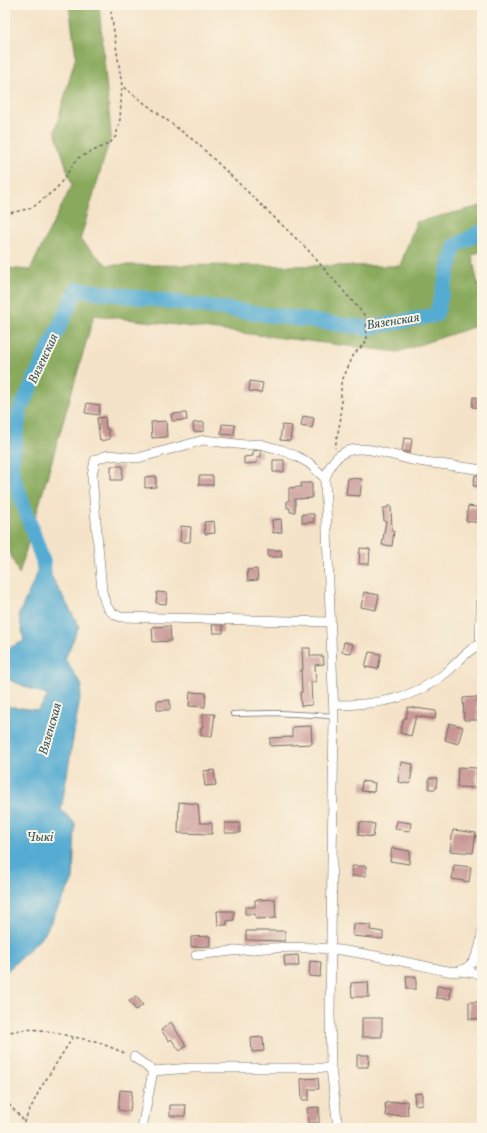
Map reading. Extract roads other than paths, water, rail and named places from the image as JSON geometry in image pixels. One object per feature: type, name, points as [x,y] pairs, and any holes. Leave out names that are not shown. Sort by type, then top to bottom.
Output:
[{"type":"street","points":[[325,478],[309,463],[271,446],[260,444],[245,445],[204,440],[138,458],[113,455],[98,457],[95,460],[92,476],[102,591],[106,606],[112,614],[121,617],[330,622]]},
{"type":"street","points":[[338,1128],[331,1068],[330,949],[334,705],[325,478],[332,462],[346,451],[358,450],[372,450],[412,460],[482,470]]},
{"type":"street","points":[[334,705],[363,705],[406,696],[446,672],[470,648],[481,646],[482,574]]},
{"type":"street","points":[[459,971],[469,965],[478,955],[482,932]]},
{"type":"street","points":[[196,955],[238,950],[284,948],[330,949],[442,970],[482,974]]},
{"type":"street","points":[[134,1057],[153,1071],[190,1068],[331,1068]]},
{"type":"street","points":[[142,1128],[153,1071]]},
{"type":"lane","points":[[233,714],[276,713],[334,716]]},
{"type":"water","name":"Чыкі","points":[[43,561],[79,626],[65,659],[82,686],[61,810],[75,823],[73,879],[44,935],[5,973],[5,706],[38,710],[48,696],[5,678],[5,650],[24,641],[19,614]]},
{"type":"waterway","name":"Вязенская","points":[[45,581],[43,561],[11,469],[20,410],[77,289],[367,328],[436,315],[455,246],[482,231]]}]
